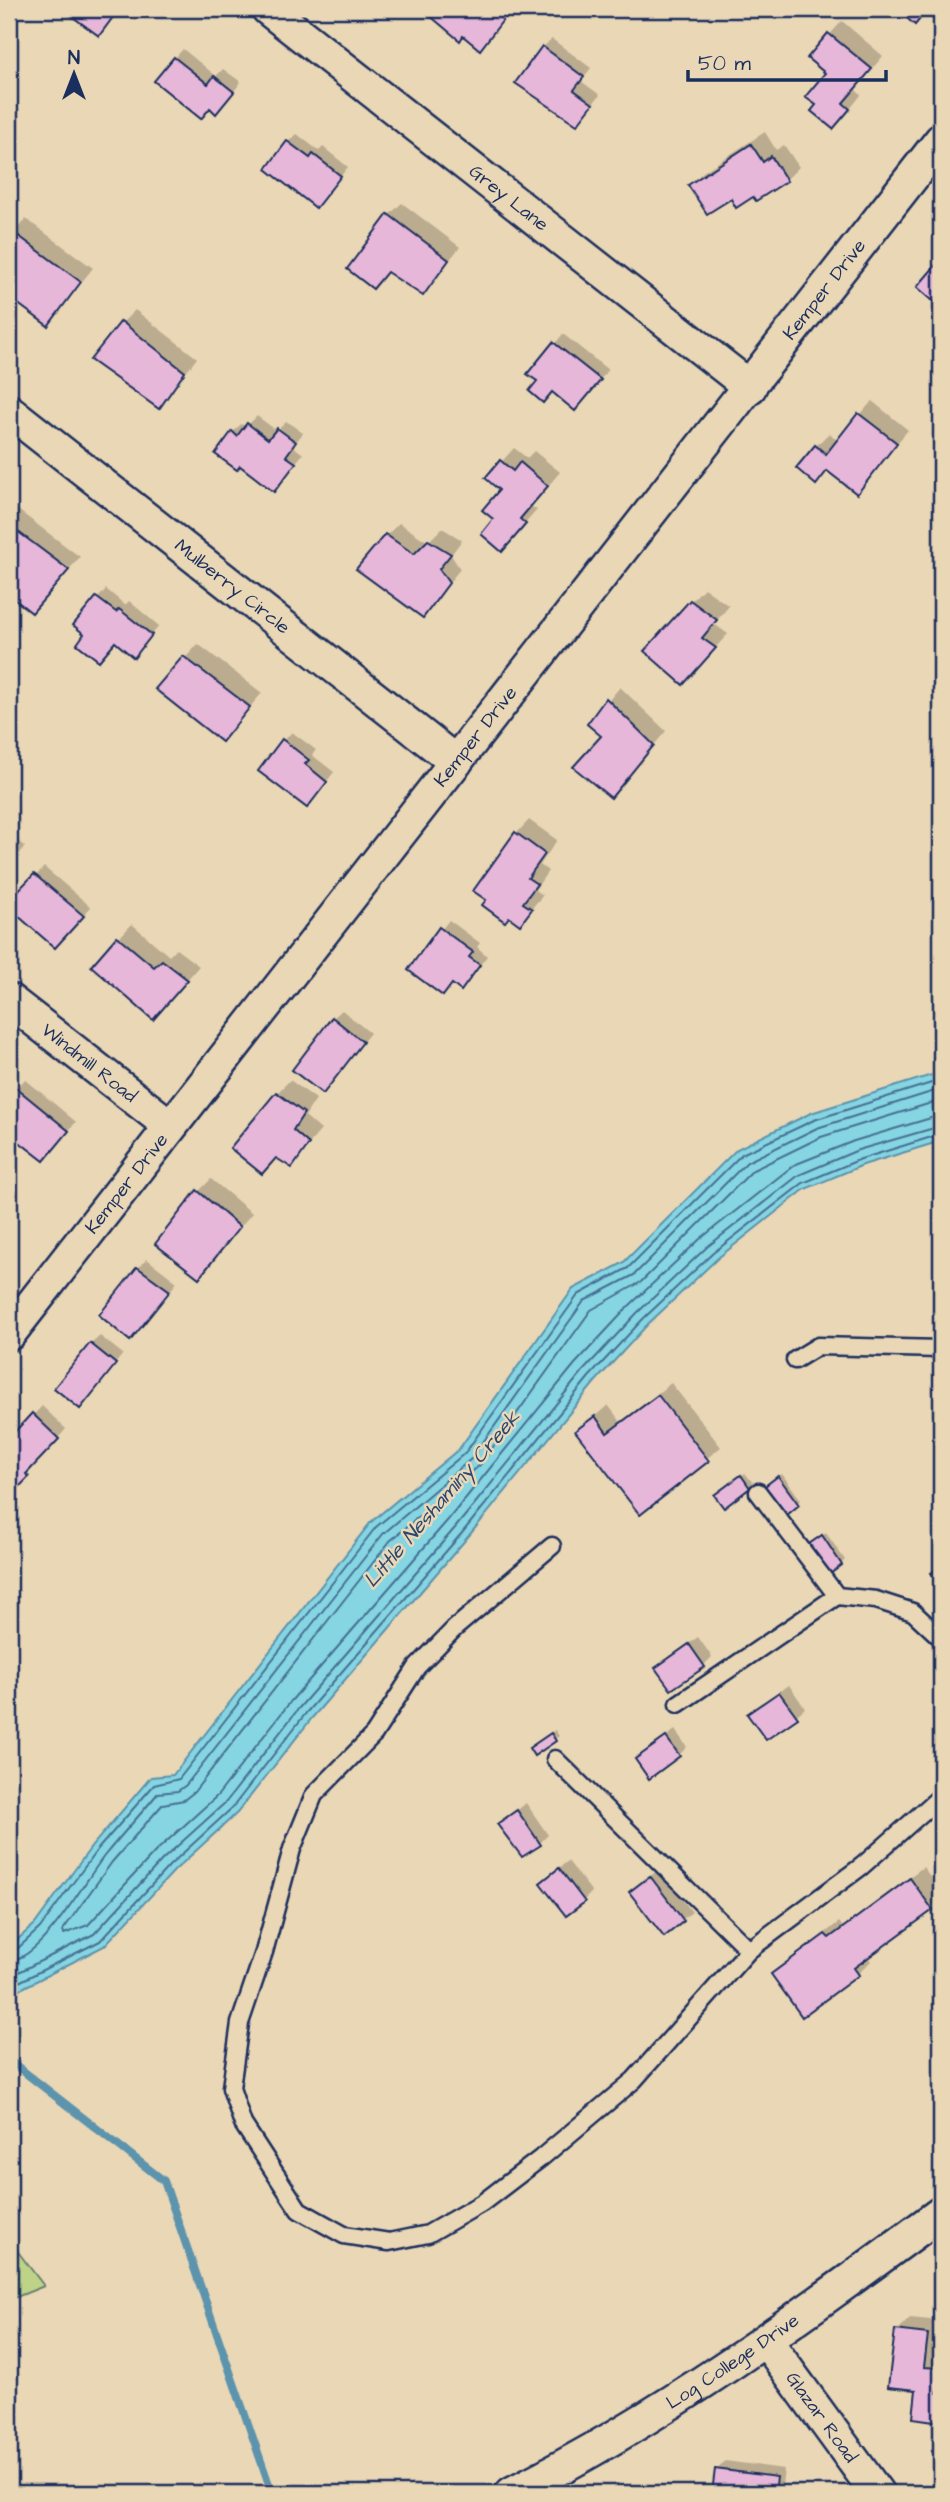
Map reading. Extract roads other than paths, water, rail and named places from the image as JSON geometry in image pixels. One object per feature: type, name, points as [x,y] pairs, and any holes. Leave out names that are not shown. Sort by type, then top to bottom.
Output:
[{"type":"street","name":"Grey Lane","points":[[268,9],[750,387]]},
{"type":"street","name":"Kemper Drive","points":[[9,1334],[941,140]]},
{"type":"street","name":"Mulberry Circle","points":[[9,411],[456,762]]},
{"type":"street","name":"Windmill Road","points":[[9,1000],[170,1126]]},
{"type":"street","name":"Log College Drive","points":[[512,2493],[619,2437],[767,2342],[941,2213]]},
{"type":"street","name":"Glazar Road","points":[[767,2342],[877,2493]]},
{"type":"lane","points":[[794,1360],[818,1346],[941,1349]]},
{"type":"lane","points":[[758,1492],[837,1596]]},
{"type":"lane","points":[[552,1546],[446,1637],[417,1667],[373,1734],[314,1794],[292,1849],[264,1952],[240,2023],[231,2088],[243,2124],[299,2210],[344,2235],[389,2242],[428,2234],[482,2203],[541,2158],[634,2080],[750,1950],[862,1866],[941,1796]]},
{"type":"lane","points":[[678,1704],[837,1596],[876,1600],[913,1612],[941,1638]]},
{"type":"lane","points":[[555,1759],[750,1950]]},
{"type":"water","name":"Little Neshaminy Creek","points":[[941,1072],[941,1141],[863,1165],[805,1189],[718,1258],[648,1324],[595,1382],[467,1538],[312,1718],[237,1813],[175,1870],[104,1946],[9,1995],[9,1947],[35,1924],[92,1846],[151,1777],[173,1775],[371,1522],[459,1449],[573,1289],[623,1263],[737,1149],[811,1113]]},
{"type":"waterway","points":[[9,2060],[164,2181],[272,2493]]}]
